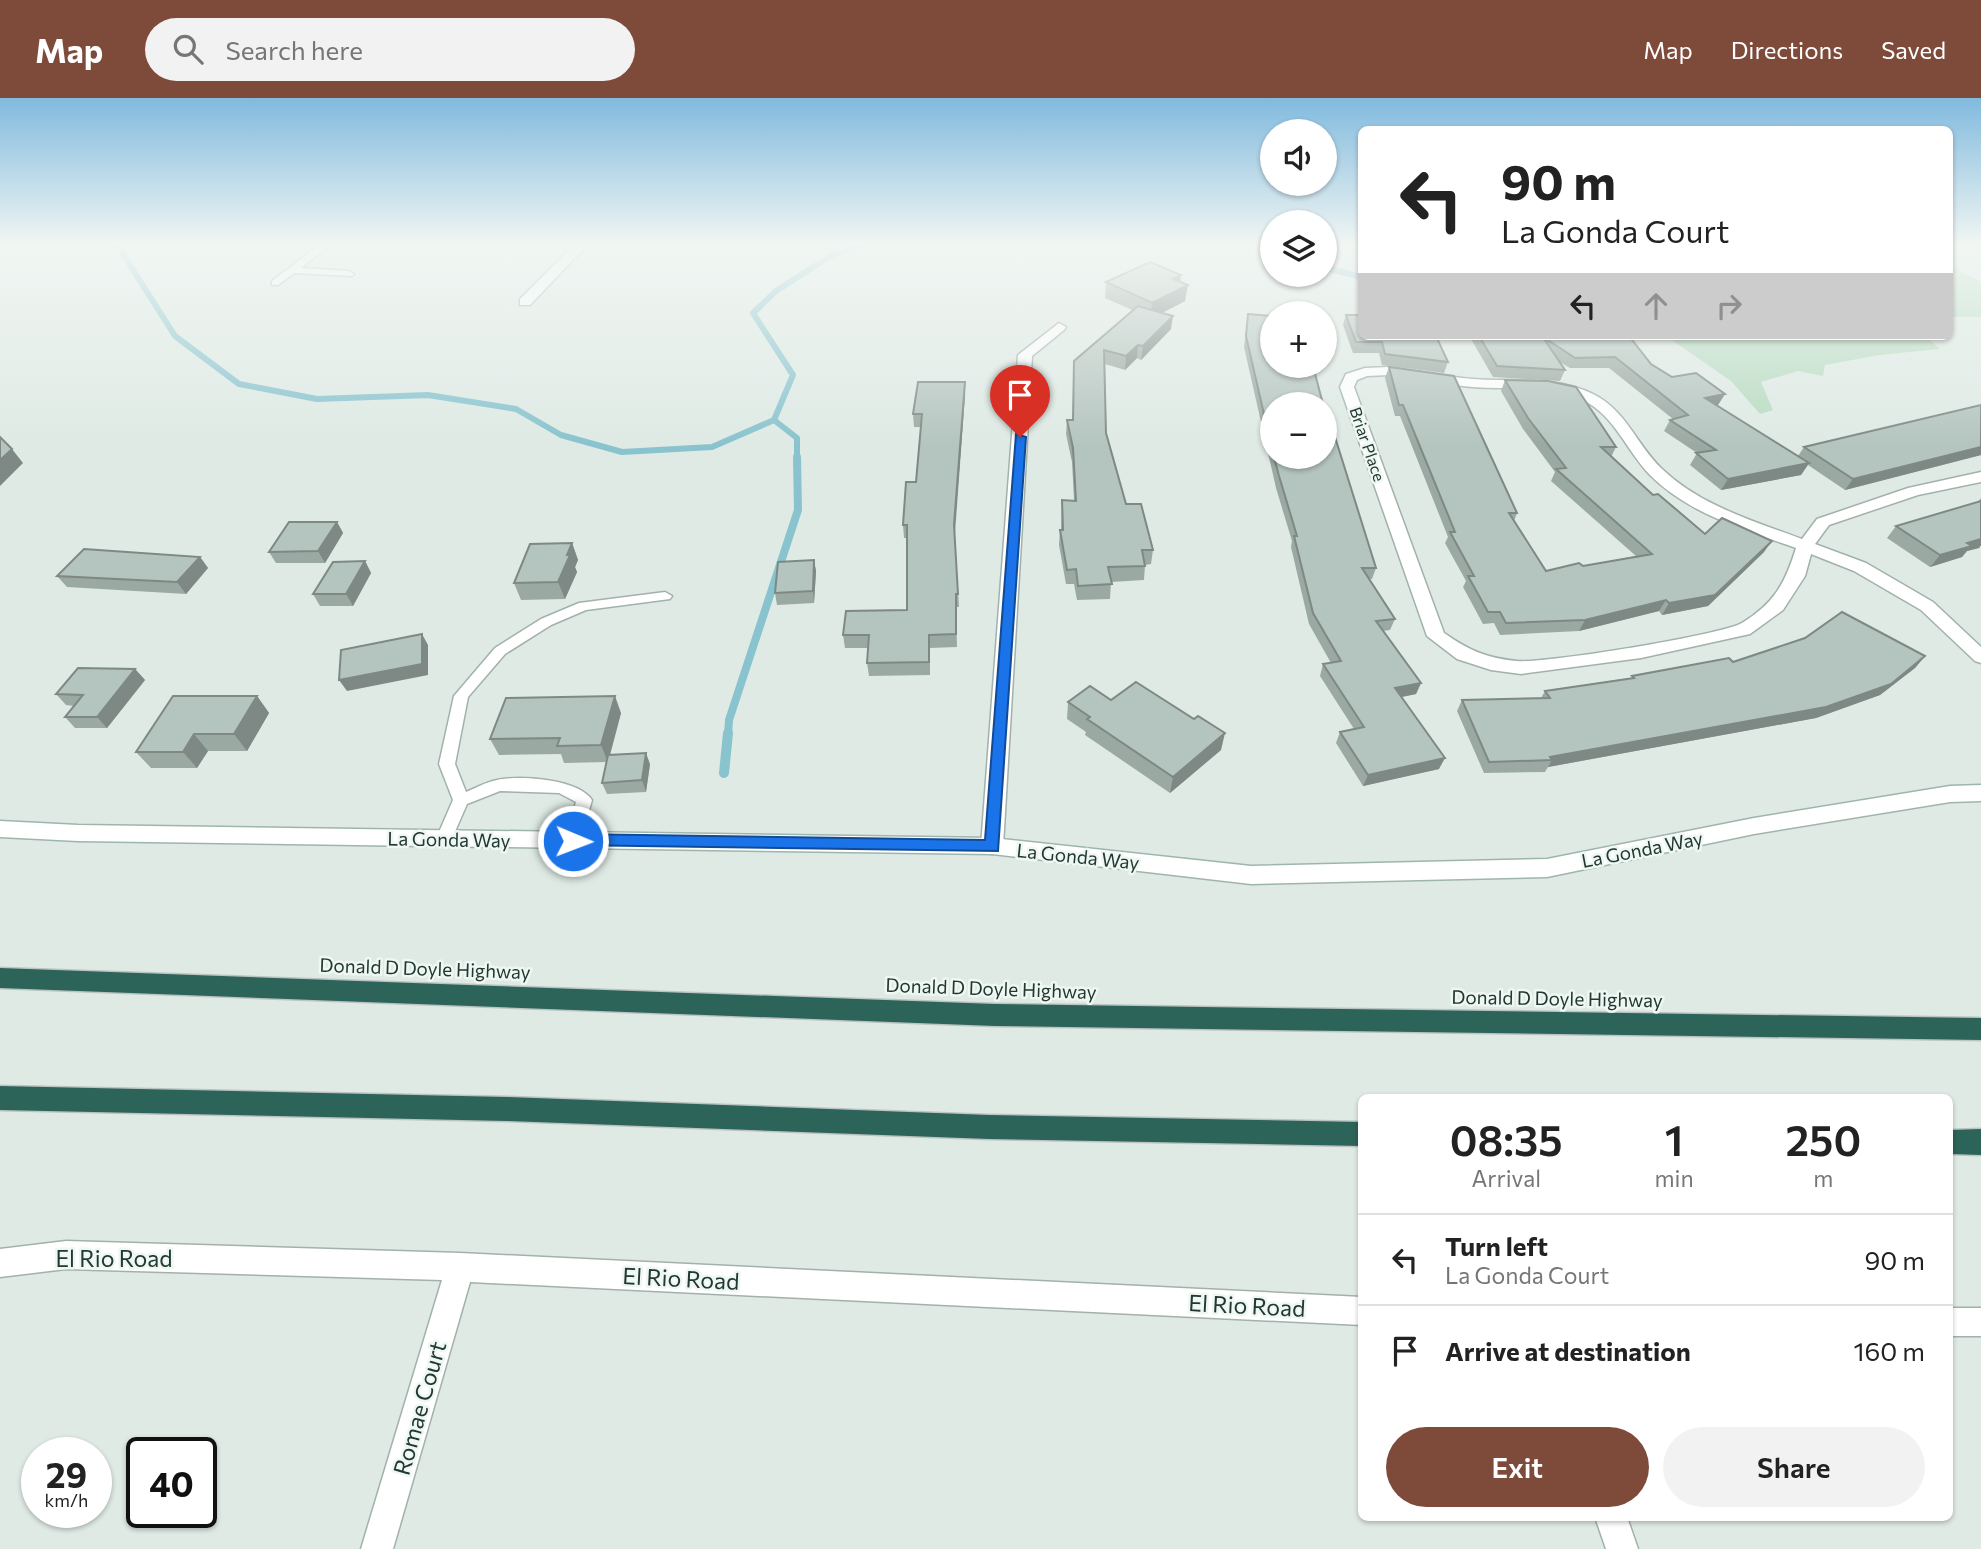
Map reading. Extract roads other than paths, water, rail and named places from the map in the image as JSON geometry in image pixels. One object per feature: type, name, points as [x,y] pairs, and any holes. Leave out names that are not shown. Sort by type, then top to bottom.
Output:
[{"type":"highway","name":"Donald D Doyle Highway","points":[[0,978],[995,1015],[1981,1029]]},
{"type":"highway","points":[[0,1098],[507,1109],[989,1126],[1358,1134]]},
{"type":"highway","points":[[1953,1142],[1981,1142]]},
{"type":"street","points":[[992,846],[1025,355],[1059,327]]},
{"type":"street","name":"Briar Place","points":[[1389,371],[1470,383],[1549,388],[1584,395],[1610,409],[1655,472],[1681,493],[1718,513],[1805,546],[1796,576],[1777,606],[1744,630],[1641,652],[1521,668],[1491,664],[1463,655],[1436,636],[1427,615],[1348,387],[1350,377],[1365,372],[1389,371]]},
{"type":"street","points":[[1981,477],[1914,491],[1824,522],[1805,546],[1860,567],[1927,606],[1981,657]]},
{"type":"street","name":"La Gonda Way","points":[[0,829],[78,833],[992,846],[1251,875],[1547,868],[1754,826],[1951,794],[1981,793]]},
{"type":"street","name":"El Rio Road","points":[[0,1263],[66,1255],[460,1267],[1358,1311]]},
{"type":"street","name":"Romae Court","points":[[377,1549],[460,1267]]},
{"type":"street","points":[[1953,1322],[1981,1322]]},
{"type":"street","points":[[1612,1521],[1622,1549]]},
{"type":"lane","points":[[444,839],[461,800],[447,764],[461,696],[500,650],[546,622],[584,606],[665,596]]},
{"type":"lane","points":[[461,800],[499,785],[562,787],[584,800],[573,841]]},
{"type":"waterway","points":[[159,311],[175,336],[239,384],[317,399],[428,395],[516,409],[561,435],[622,452],[712,447],[774,420]]},
{"type":"waterway","points":[[755,311],[753,313],[793,375],[774,420]]},
{"type":"waterway","points":[[774,420],[797,438],[797,457]]},
{"type":"waterway","points":[[728,735],[729,720],[798,510],[797,457]]},
{"type":"waterway","points":[[724,773],[728,733]]}]
